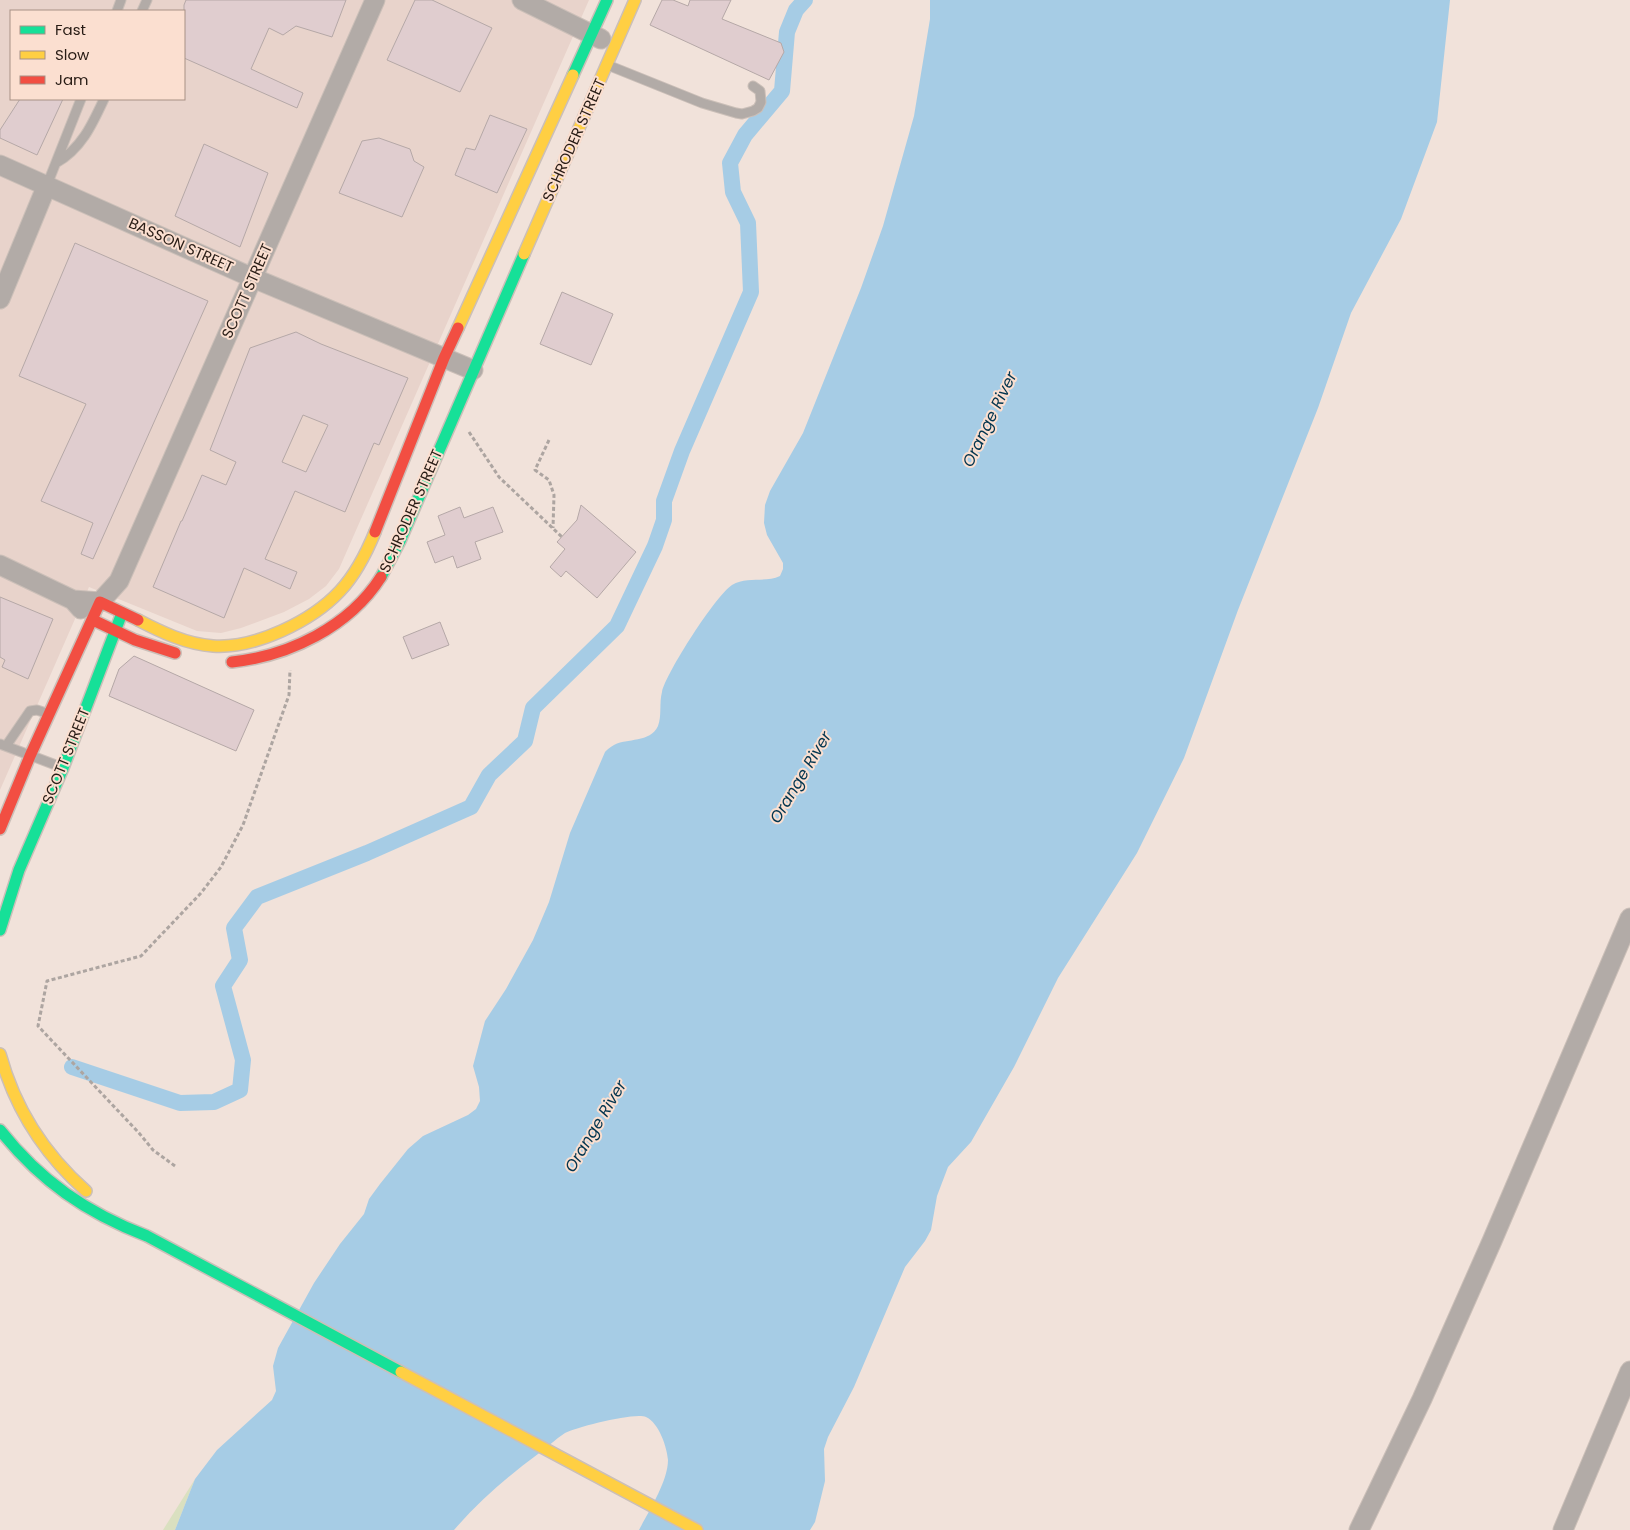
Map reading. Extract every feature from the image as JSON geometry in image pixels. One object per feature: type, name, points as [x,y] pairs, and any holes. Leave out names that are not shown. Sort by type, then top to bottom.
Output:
[{"type":"highway","name":"SCHRODER STREET","points":[[100,602],[181,639],[212,647],[229,646],[270,635],[294,625],[335,597],[352,577],[367,552],[444,358],[607,0]]},
{"type":"highway","name":"SCHRODER STREET","points":[[217,663],[241,662],[284,652],[326,630],[354,610],[372,590],[390,564],[635,0]]},
{"type":"highway","name":"SCOTT STREET","points":[[0,829],[30,756],[100,602]]},
{"type":"highway","name":"SCOTT STREET","points":[[0,930],[19,870],[63,768],[123,612]]},
{"type":"highway","points":[[92,620],[116,632],[183,656]]},
{"type":"highway","points":[[0,1054],[18,1105],[35,1136],[60,1166],[97,1200],[132,1222],[147,1236]]},
{"type":"highway","points":[[0,1130],[24,1160],[59,1190],[125,1229],[147,1236],[697,1530]]},
{"type":"street","name":"SCOTT STREET","points":[[100,602],[119,581],[375,0]]},
{"type":"street","points":[[522,0],[615,46]]},
{"type":"street","name":"BASSON STREET","points":[[0,165],[253,278],[473,370]]},
{"type":"street","points":[[0,299],[47,185]]},
{"type":"street","points":[[0,565],[73,600],[92,620]]},
{"type":"street","name":"SCOTT STREET","points":[[119,581],[123,612]]},
{"type":"street","name":"SCHRODER STREET","points":[[73,600],[100,602]]},
{"type":"street","points":[[1359,1530],[1422,1399],[1481,1267],[1630,918]]},
{"type":"street","points":[[1563,1530],[1630,1371]]},
{"type":"lane","points":[[607,65],[702,103],[742,114],[755,110],[762,102],[760,91],[753,86]]},
{"type":"lane","points":[[47,185],[82,100]]},
{"type":"lane","points":[[56,163],[68,156],[84,139],[104,100]]},
{"type":"lane","points":[[49,715],[32,710],[3,745],[63,768]]},
{"type":"path","points":[[465,426],[499,477],[562,537]]},
{"type":"path","points":[[548,440],[536,470],[549,480],[554,496],[553,528]]},
{"type":"shaded area","points":[[0,0],[589,0],[339,569],[326,586],[309,599],[284,612],[241,628],[221,633],[197,631],[89,587],[0,790]]},
{"type":"green space","points":[[195,1479],[175,1530],[163,1530]]},
{"type":"water","name":"Orange River","points":[[930,0],[1450,0],[1437,122],[1401,219],[1351,313],[1318,408],[1238,610],[1184,758],[1137,853],[1058,978],[1014,1067],[971,1142],[948,1167],[937,1196],[931,1230],[905,1267],[854,1387],[828,1437],[824,1449],[825,1481],[815,1522],[810,1530],[639,1530],[653,1505],[665,1477],[668,1460],[664,1442],[655,1424],[646,1417],[640,1416],[606,1421],[565,1433],[494,1490],[454,1530],[175,1530],[195,1479],[217,1450],[272,1400],[276,1391],[273,1366],[278,1348],[314,1283],[340,1244],[364,1214],[369,1199],[408,1149],[423,1136],[468,1115],[476,1109],[480,1101],[479,1087],[473,1066],[485,1021],[506,989],[533,940],[549,902],[570,833],[605,752],[619,743],[644,738],[650,735],[658,726],[662,692],[672,669],[704,618],[725,592],[738,582],[780,576],[783,563],[767,535],[764,523],[765,505],[770,491],[803,433],[861,288],[883,226],[914,116],[930,19]]},
{"type":"building","points":[[186,0],[346,0],[332,37],[296,26],[283,35],[269,28],[251,69],[303,93],[297,108],[185,58],[184,5]]},
{"type":"building","points":[[415,0],[432,0],[492,28],[460,92],[387,60]]},
{"type":"building","points":[[662,0],[673,0],[688,6],[690,0],[731,0],[722,19],[781,43],[784,52],[769,80],[650,25]]},
{"type":"building","points":[[19,100],[63,100],[37,155],[0,138],[0,130]]},
{"type":"building","points":[[490,115],[527,129],[497,193],[455,175],[466,148],[475,150]]},
{"type":"building","points":[[379,138],[410,149],[414,161],[424,167],[402,217],[339,193],[362,141]]},
{"type":"building","points":[[204,144],[268,173],[240,247],[175,216]]},
{"type":"building","points":[[75,243],[208,301],[93,559],[81,554],[93,523],[41,501],[86,404],[19,376]]},
{"type":"building","points":[[562,292],[613,314],[591,365],[540,344]]},
{"type":"building","points":[[296,332],[321,344],[408,378],[379,445],[374,443],[345,512],[295,491],[265,559],[297,572],[290,589],[244,568],[224,618],[153,587],[202,475],[226,485],[236,462],[210,450],[250,348]],"holes":[[[303,415],[328,425],[306,472],[282,462]]]},
{"type":"building","points":[[581,505],[636,552],[597,598],[566,571],[561,577],[550,567],[565,549],[557,542],[577,520]]},
{"type":"building","points":[[460,507],[464,518],[493,507],[503,532],[475,542],[481,559],[457,568],[453,556],[435,563],[427,542],[445,535],[438,516]]},
{"type":"building","points":[[0,597],[53,619],[28,679],[2,667],[5,660],[0,657]]},
{"type":"building","points":[[440,622],[449,645],[412,659],[403,637]]},
{"type":"building","points":[[134,656],[254,710],[236,751],[109,696],[119,669]]},
{"type":"waterway","points":[[72,1067],[180,1103],[214,1102],[240,1090],[243,1060],[223,986],[240,960],[234,928],[257,897],[367,853],[471,807],[489,775],[525,741],[533,708],[617,626],[655,546],[664,520],[664,501],[682,451],[751,292],[748,223],[733,192],[730,163],[745,135],[782,91],[787,32],[796,10],[805,0]]},
{"type":"traffic: fast","points":[[573,75],[607,0]]},
{"type":"traffic: fast","points":[[381,577],[400,541],[524,254]]},
{"type":"traffic: fast","points":[[0,930],[19,870],[63,768],[122,613]]},
{"type":"traffic: fast","points":[[0,1130],[31,1165],[66,1194],[85,1206],[104,1217],[147,1236],[401,1372]]},
{"type":"traffic: slow","points":[[524,254],[635,0]]},
{"type":"traffic: slow","points":[[458,328],[573,75]]},
{"type":"traffic: slow","points":[[138,620],[174,637],[203,645],[229,646],[264,638],[282,631],[314,613],[340,591],[360,563],[375,532]]},
{"type":"traffic: slow","points":[[0,1054],[14,1093],[32,1129],[57,1161],[86,1191]]},
{"type":"traffic: slow","points":[[401,1372],[697,1530]]},
{"type":"traffic: jam","points":[[375,532],[444,358],[458,328]]},
{"type":"traffic: jam","points":[[232,662],[275,653],[296,646],[316,636],[352,611],[368,595],[381,577]]},
{"type":"traffic: jam","points":[[0,829],[30,756],[100,602],[138,620]]},
{"type":"traffic: jam","points":[[93,620],[135,640],[175,653]]}]
